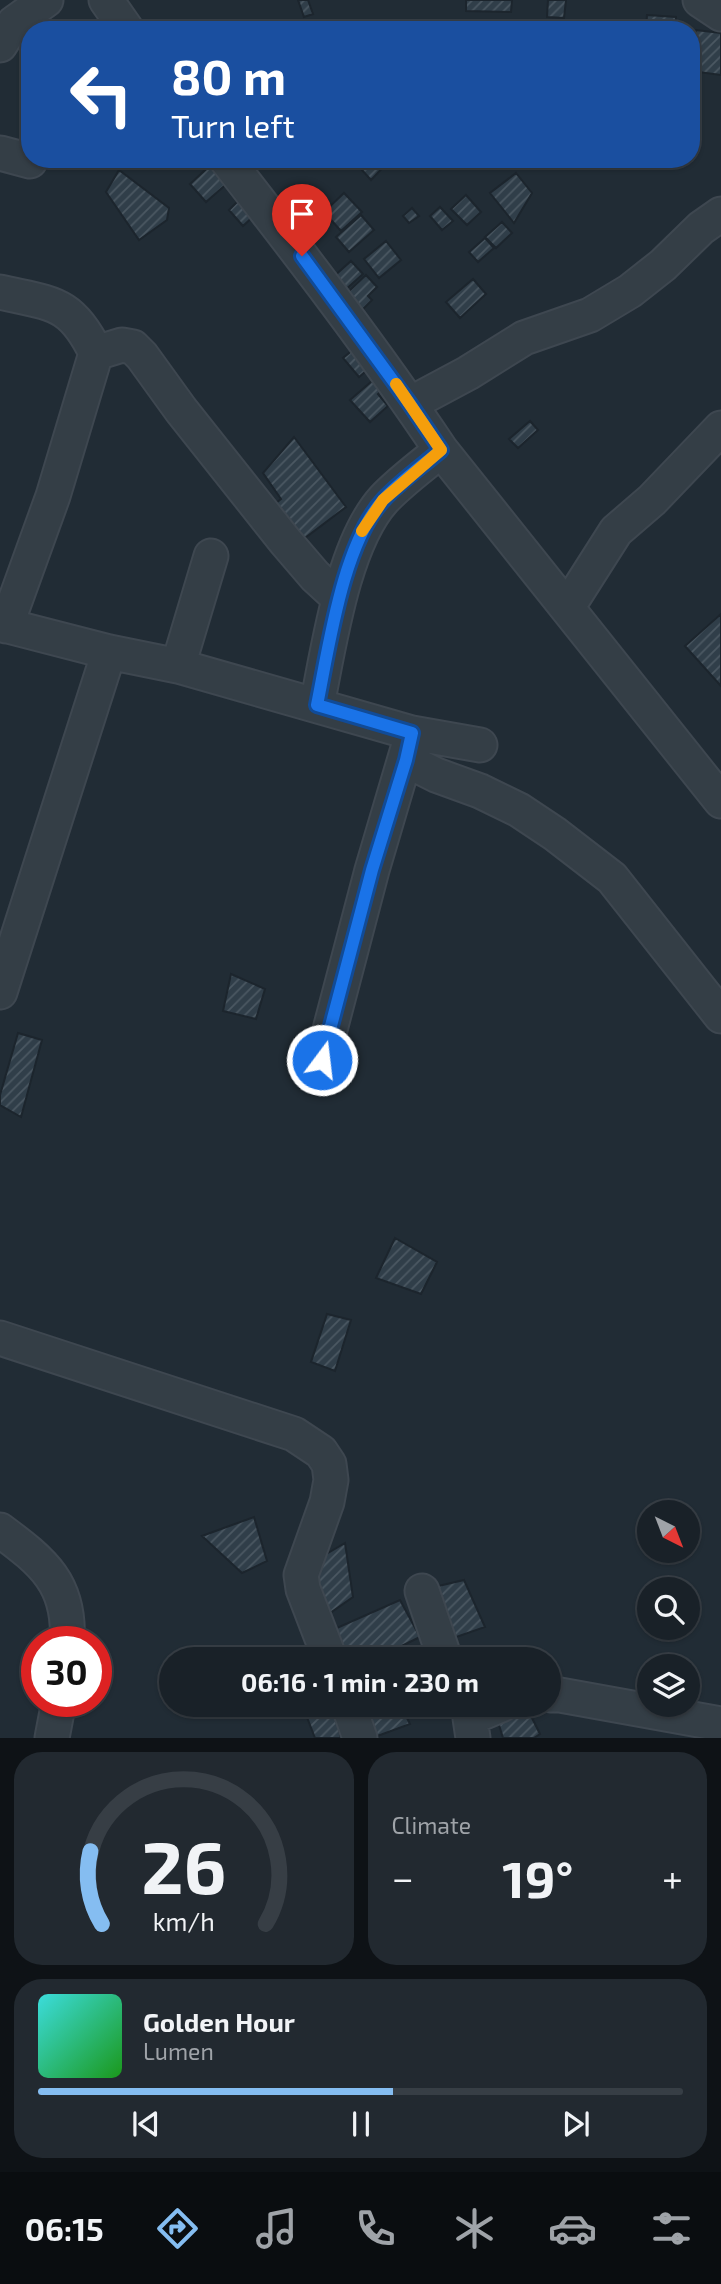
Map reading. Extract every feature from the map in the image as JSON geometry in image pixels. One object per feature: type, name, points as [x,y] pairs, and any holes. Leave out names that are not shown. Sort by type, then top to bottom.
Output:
[{"type":"street","points":[[0,45],[14,23],[46,0]]},
{"type":"street","points":[[106,0],[121,21]]},
{"type":"street","points":[[700,0],[721,14]]},
{"type":"street","points":[[233,168],[302,256],[441,450],[721,802]]},
{"type":"street","points":[[410,404],[468,373],[524,338],[590,315],[630,291],[663,265],[701,228],[721,214]]},
{"type":"street","points":[[0,292],[53,304],[71,314],[85,331],[96,353],[53,496],[3,625],[109,652],[178,666],[317,705],[409,746],[436,775],[480,791],[519,810],[612,878],[721,1016]]},
{"type":"street","points":[[96,353],[122,345],[133,347],[142,356],[181,411],[285,541],[315,576],[339,598]]},
{"type":"street","points":[[567,608],[616,531],[652,500],[721,428]]},
{"type":"street","points":[[317,705],[339,598],[361,533],[383,500],[441,450]]},
{"type":"street","points":[[178,666],[211,556]]},
{"type":"street","points":[[0,992],[109,652]]},
{"type":"street","points":[[409,746],[481,745]]},
{"type":"street","points":[[322,1060],[372,870],[409,746]]},
{"type":"street","points":[[1,1342],[294,1434],[321,1452],[329,1464],[331,1480],[327,1502],[301,1575],[303,1589],[325,1647]]},
{"type":"street","points":[[0,1530],[40,1561],[55,1579],[65,1604],[66,1626]]},
{"type":"street","points":[[422,1591],[441,1647]]},
{"type":"street","points":[[561,1695],[721,1724]]},
{"type":"street","points":[[52,1738],[56,1717]]},
{"type":"street","points":[[353,1717],[360,1738]]},
{"type":"building","points":[[298,0],[308,0],[313,14],[304,17]]},
{"type":"building","points":[[466,0],[512,0],[511,12],[466,11]]},
{"type":"building","points":[[548,0],[566,0],[564,18],[547,17]]},
{"type":"building","points":[[647,15],[676,17],[676,21],[647,21]]},
{"type":"building","points":[[700,30],[721,33],[721,75],[700,72]]},
{"type":"building","points":[[207,168],[220,168],[231,180],[206,202],[190,184]]},
{"type":"building","points":[[360,168],[382,168],[371,180]]},
{"type":"building","points":[[119,170],[169,208],[167,220],[139,240],[106,192]]},
{"type":"building","points":[[516,173],[532,193],[514,223],[490,193]]},
{"type":"building","points":[[344,193],[362,212],[341,231],[324,212]]},
{"type":"building","points":[[466,195],[481,212],[467,225],[451,209]]},
{"type":"building","points":[[242,197],[257,213],[243,226],[229,210]]},
{"type":"building","points":[[440,207],[453,221],[442,230],[430,216]]},
{"type":"building","points":[[412,208],[419,216],[409,223],[403,216]]},
{"type":"building","points":[[361,215],[374,230],[349,252],[336,237]]},
{"type":"building","points":[[502,222],[512,233],[496,248],[485,237]]},
{"type":"building","points":[[485,238],[494,248],[478,262],[469,252]]},
{"type":"building","points":[[386,241],[401,260],[379,278],[364,259]]},
{"type":"building","points":[[351,261],[363,274],[344,291],[332,278]]},
{"type":"building","points":[[366,275],[377,287],[368,296],[372,300],[362,310],[347,293]]},
{"type":"building","points":[[473,279],[486,294],[460,318],[446,302]]},
{"type":"building","points":[[359,345],[374,364],[359,377],[343,358]]},
{"type":"building","points":[[379,375],[388,385],[378,394],[388,406],[370,422],[350,400]]},
{"type":"building","points":[[530,421],[538,430],[518,448],[509,439]]},
{"type":"building","points":[[294,437],[346,507],[293,547],[267,510],[281,499],[263,473]]},
{"type":"building","points":[[721,614],[721,686],[685,646]]},
{"type":"building","points":[[231,974],[265,989],[256,1019],[223,1011]]},
{"type":"building","points":[[18,1033],[42,1040],[21,1117],[0,1105],[0,1095]]},
{"type":"building","points":[[395,1238],[437,1262],[421,1294],[376,1278]]},
{"type":"building","points":[[327,1314],[351,1320],[335,1371],[311,1362]]},
{"type":"building","points":[[254,1517],[267,1561],[242,1573],[202,1536]]},
{"type":"building","points":[[345,1543],[353,1597],[320,1620],[306,1566]]},
{"type":"building","points":[[464,1580],[485,1627],[442,1642],[430,1588]]},
{"type":"building","points":[[400,1600],[420,1637],[400,1647],[336,1647],[330,1631]]},
{"type":"building","points":[[307,1717],[336,1717],[341,1738],[315,1738]]},
{"type":"building","points":[[366,1717],[406,1717],[410,1724],[372,1738]]},
{"type":"building","points":[[497,1717],[532,1717],[540,1734],[534,1738],[503,1738]]},
{"type":"slow traffic","points":[[362,531],[383,500],[441,450],[396,384]]},
{"type":"route","points":[[302,256],[441,450],[383,500],[361,533],[339,598],[317,705],[412,733],[372,870],[322,1060]]}]
